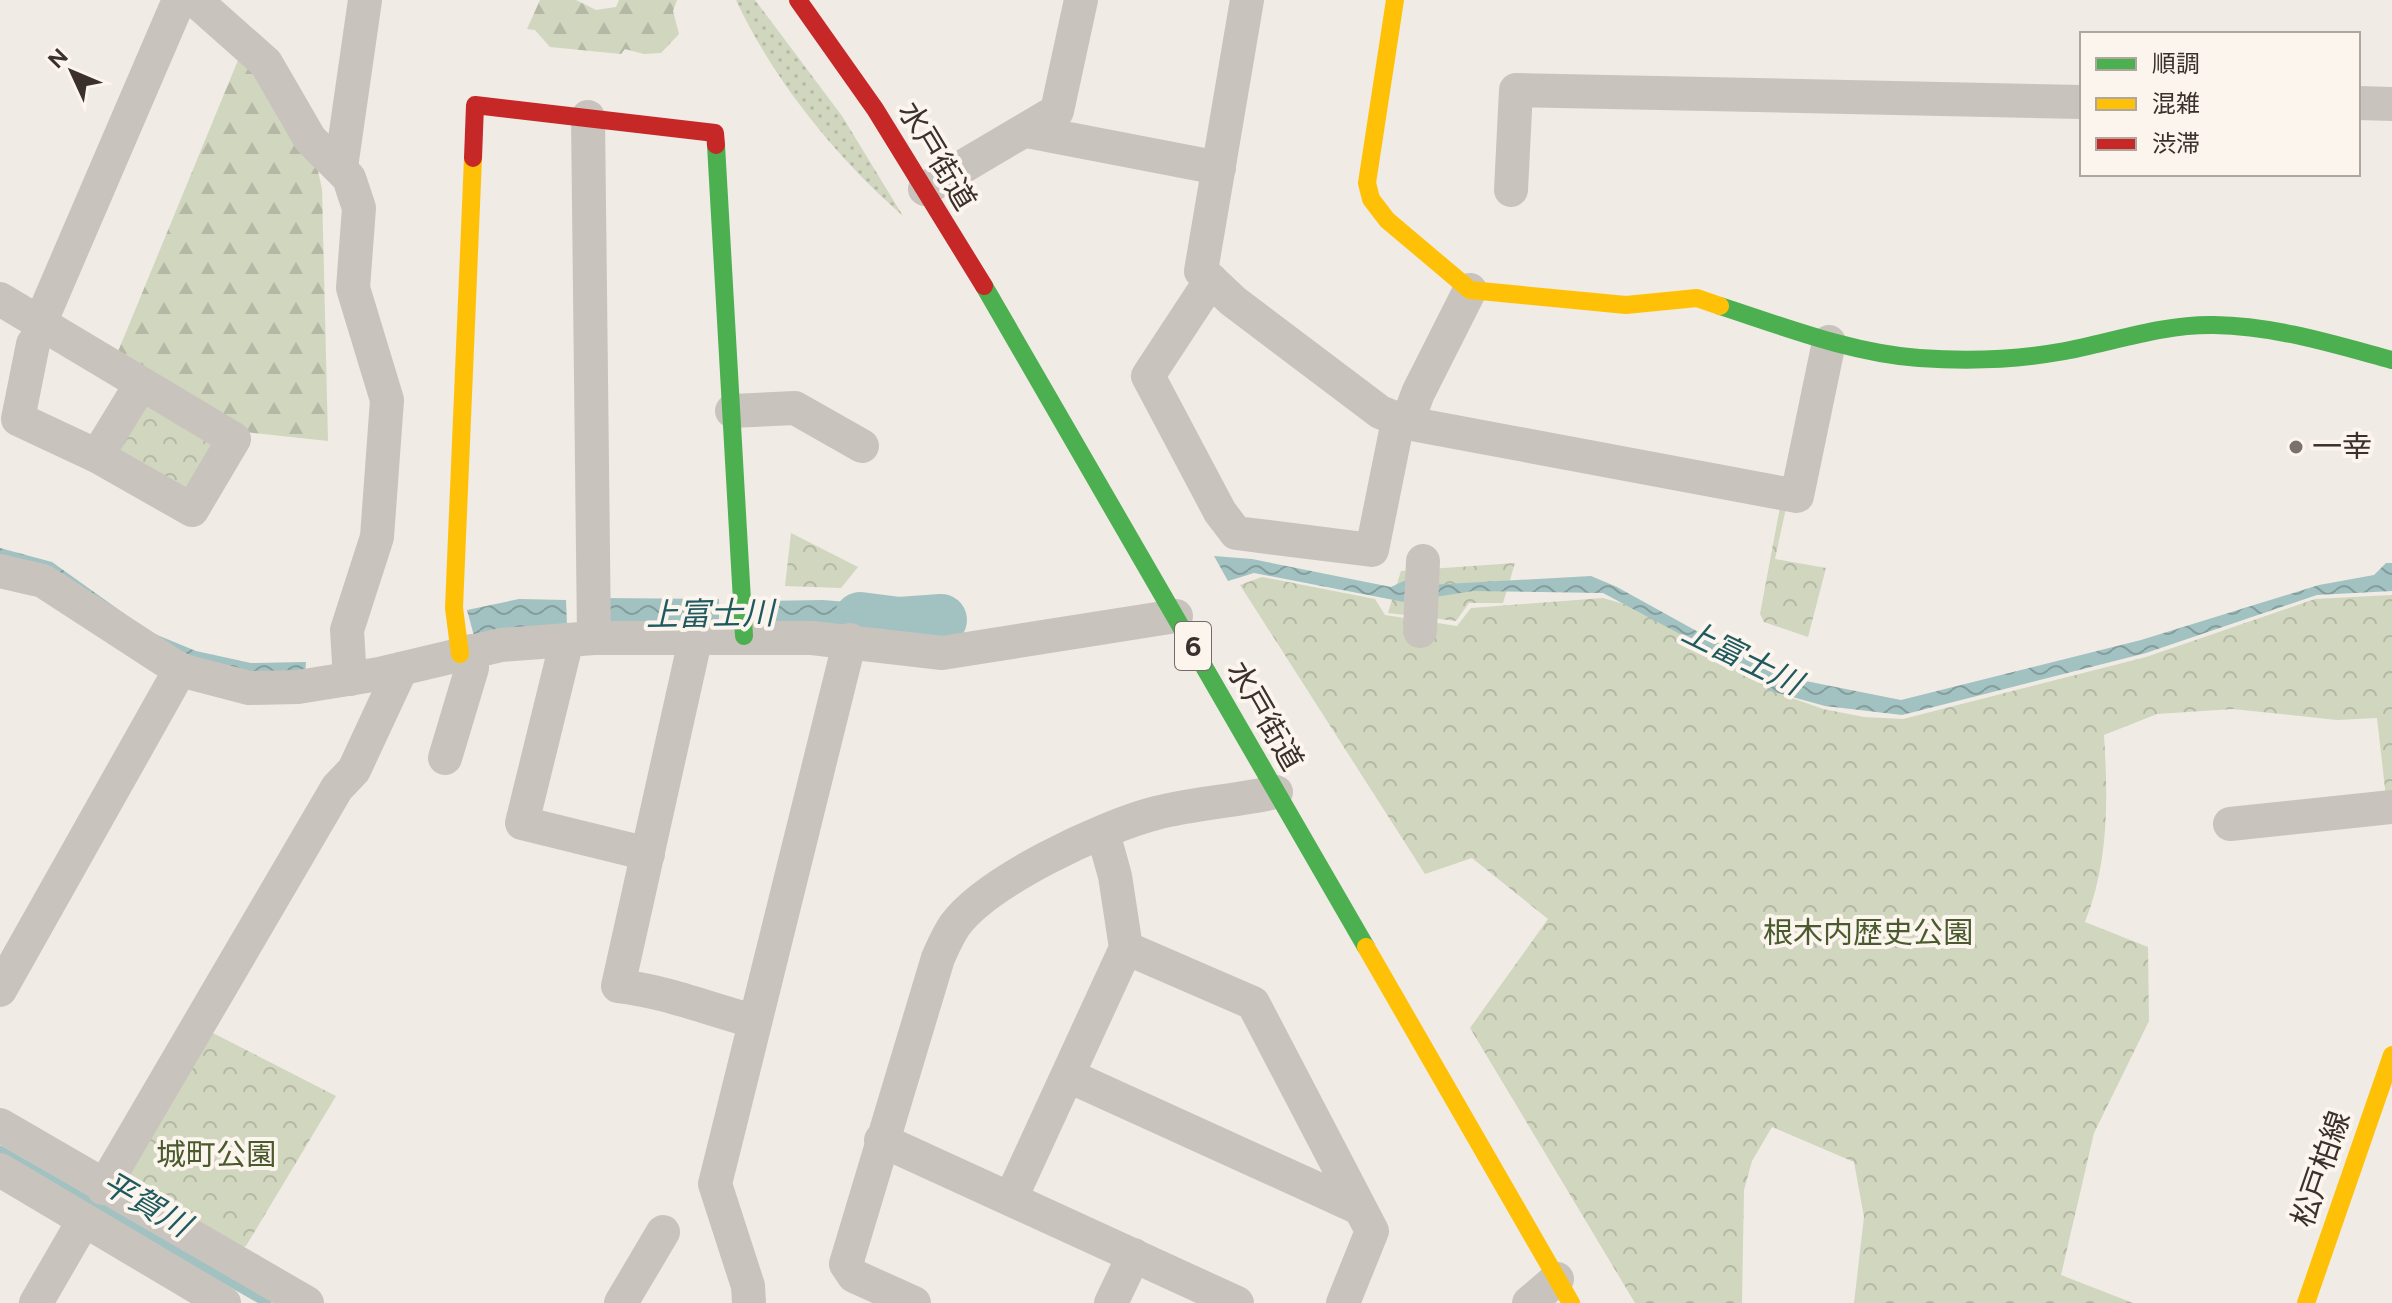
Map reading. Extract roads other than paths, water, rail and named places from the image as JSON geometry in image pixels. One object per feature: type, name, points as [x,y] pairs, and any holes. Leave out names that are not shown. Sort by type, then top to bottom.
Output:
[{"type":"main road","name":"水戸街道","points":[[798,0],[839,53],[925,189],[1176,616],[1564,1291]]},
{"type":"main road","points":[[1395,0],[1367,183],[1371,199],[1387,220],[1470,290],[1626,305],[1697,298],[1829,342],[1918,358],[2001,358],[2072,349],[2159,329],[2213,325],[2291,332],[2392,360]]},
{"type":"main road","points":[[466,652],[454,608],[475,105],[715,133],[744,636]]},
{"type":"main road","name":"松戸柏線","points":[[2306,1303],[2392,1055]]},
{"type":"street","points":[[0,299],[37,333],[141,384],[234,439],[192,510],[97,456],[18,419],[29,382],[37,333],[179,0]]},
{"type":"street","points":[[195,0],[266,63],[310,139],[341,167],[359,208],[353,288],[387,400],[377,537],[347,630],[348,663]]},
{"type":"street","points":[[341,167],[365,0]]},
{"type":"street","points":[[925,189],[1057,111],[1081,0]]},
{"type":"street","points":[[1247,0],[1201,271],[1380,412],[1402,422],[1797,496],[1829,342]]},
{"type":"street","points":[[1511,190],[1516,90],[2080,102]]},
{"type":"street","points":[[2360,103],[2392,104]]},
{"type":"street","points":[[588,117],[593,594],[522,823],[648,854]]},
{"type":"street","points":[[1027,131],[1219,168]]},
{"type":"street","points":[[1211,280],[1148,376],[1220,512],[1236,533],[1372,550],[1402,422],[1470,290]]},
{"type":"street","points":[[97,456],[141,384]]},
{"type":"street","points":[[732,411],[795,408],[862,446]]},
{"type":"street","points":[[1420,631],[1423,561]]},
{"type":"street","points":[[5,582],[43,581],[180,670],[249,688],[298,687],[348,663],[401,669],[466,652],[580,639],[744,636],[850,640],[942,653],[1106,630],[1176,616]]},
{"type":"street","points":[[696,636],[618,986],[658,990],[699,1007],[754,1021]]},
{"type":"street","points":[[749,1303],[748,1286],[715,1184],[850,640]]},
{"type":"street","points":[[445,758],[472,668],[466,652]]},
{"type":"street","points":[[103,1188],[337,788],[354,770],[401,669]]},
{"type":"street","points":[[0,990],[180,670]]},
{"type":"street","points":[[892,1299],[854,1276],[846,1264],[938,958],[954,926],[992,893],[1061,851],[1103,833],[1156,813],[1276,792]]},
{"type":"street","points":[[2230,824],[2392,807]]},
{"type":"street","points":[[1011,1198],[1126,948],[1115,876],[1103,833]]},
{"type":"street","points":[[1126,948],[1253,1003],[1372,1231],[1343,1303]]},
{"type":"street","points":[[1069,1076],[1357,1207]]},
{"type":"street","points":[[0,1125],[103,1188],[307,1303]]},
{"type":"street","points":[[881,1140],[1237,1303]]},
{"type":"street","points":[[0,1170],[224,1303]]},
{"type":"street","points":[[36,1303],[84,1220]]},
{"type":"street","points":[[621,1303],[663,1232]]},
{"type":"street","points":[[1111,1303],[1134,1255]]},
{"type":"street","points":[[1529,1303],[1564,1291]]},
{"type":"water","points":[[0,548],[52,562],[150,632],[196,651],[251,663],[306,662],[305,676],[217,669],[0,560]]},
{"type":"water","points":[[1214,556],[1252,559],[1391,587],[1406,580],[1404,602],[1254,573],[1228,581]]},
{"type":"water","points":[[2386,563],[2392,563],[2392,591],[2317,595],[2146,653],[1902,715],[1825,706],[1771,691],[1697,643],[1603,593],[1473,591],[1429,598],[1429,585],[1591,576],[1617,587],[1776,675],[1901,700],[2141,640],[2319,585],[2374,575]]},
{"type":"water","points":[[600,598],[719,599],[719,621],[601,623]]},
{"type":"water","points":[[519,599],[566,600],[567,626],[474,636],[467,610]]},
{"type":"water","points":[[823,600],[933,609],[930,633],[755,622],[756,601]]},
{"type":"waterway","name":"上富士川","points":[[860,618],[899,623],[941,620]]},
{"type":"waterway","name":"平賀川","points":[[0,1150],[267,1303]]},
{"type":"place","name":"一幸","points":[[2296,447]]},
{"type":"park label","name":"根木内歴史公園","points":[[1868,933]]},
{"type":"park label","name":"城町公園","points":[[216,1155]]}]
